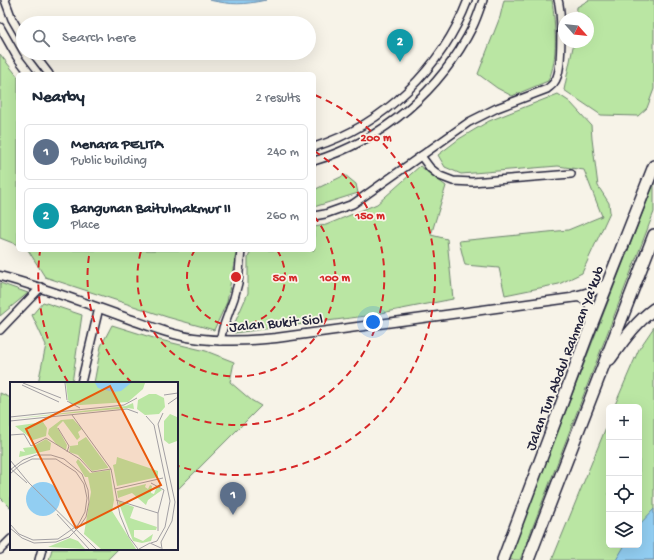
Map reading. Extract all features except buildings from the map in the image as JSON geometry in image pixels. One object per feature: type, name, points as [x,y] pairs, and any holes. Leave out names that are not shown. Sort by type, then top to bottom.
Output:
[{"type":"main road","name":"Jalan Tun Abdul Rahman Ya'kub","points":[[503,560],[587,336],[612,276],[654,166]]},
{"type":"main road","points":[[528,560],[654,235]]},
{"type":"main road","points":[[588,405],[610,359],[628,334],[646,314],[654,308]]},
{"type":"street","points":[[5,0],[16,26]]},
{"type":"street","points":[[316,145],[352,131],[375,117],[397,100],[417,81],[435,60],[451,37],[468,0]]},
{"type":"street","points":[[316,161],[358,144],[394,121],[425,94],[452,61],[473,25],[483,0]]},
{"type":"street","points":[[316,216],[353,204],[469,122],[497,108],[547,89],[554,84],[559,72],[561,45],[561,16],[558,0]]},
{"type":"street","points":[[0,27],[16,55]]},
{"type":"street","points":[[19,60],[28,72]]},
{"type":"street","points":[[38,60],[47,72]]},
{"type":"street","points":[[421,156],[430,168],[440,176],[453,181],[472,182],[571,174]]},
{"type":"street","points":[[220,341],[238,283],[241,252]]},
{"type":"street","name":"Jalan Bukit Siol","points":[[0,276],[41,287],[165,332],[193,338],[220,341],[248,341],[276,338],[564,299]]},
{"type":"street","points":[[564,299],[603,286],[612,276]]},
{"type":"street","points":[[0,330],[41,287]]},
{"type":"street","points":[[564,299],[578,297],[584,299],[588,303],[591,310],[587,336]]},
{"type":"street","points":[[81,382],[99,308]]},
{"type":"street","points":[[0,550],[10,540]]},
{"type":"street","points":[[39,560],[42,550]]},
{"type":"green space","points":[[504,0],[552,0],[554,20],[555,52],[554,62],[548,81],[512,96],[497,88],[478,74],[500,17]]},
{"type":"green space","points":[[589,0],[654,0],[654,89],[647,108],[638,116],[601,115],[564,90],[573,48],[594,48],[594,12],[577,12],[577,7]]},
{"type":"green space","points":[[0,54],[16,74],[16,244],[0,238]]},
{"type":"green space","points":[[558,94],[570,102],[591,125],[598,186],[609,203],[610,212],[582,273],[559,284],[505,295],[499,268],[465,265],[459,241],[568,230],[602,216],[584,170],[558,166],[461,174],[445,167],[438,155],[459,139],[489,121]]},
{"type":"green space","points":[[420,166],[446,186],[431,235],[447,239],[453,299],[366,316],[234,333],[233,327],[248,293],[248,258],[250,252],[316,252],[316,227],[326,225],[377,204]]},
{"type":"green space","points":[[345,175],[356,184],[358,193],[316,206],[316,189]]},
{"type":"green space","points":[[654,183],[654,212],[520,560],[508,560]]},
{"type":"green space","points":[[29,252],[238,252],[235,258],[227,302],[214,330],[167,317],[45,277]]},
{"type":"green space","points":[[0,283],[28,293],[0,316]]},
{"type":"green space","points":[[43,302],[82,315],[72,382],[38,382],[46,345],[32,315]]},
{"type":"green space","points":[[112,325],[160,340],[206,351],[234,362],[230,382],[251,400],[261,406],[178,489],[178,382],[94,382],[101,346]]},
{"type":"green space","points":[[654,327],[654,560],[552,560],[606,427],[606,548],[642,548],[642,404],[615,404],[639,349]]},
{"type":"green space","points":[[0,393],[10,398],[10,507],[0,497]]},
{"type":"green space","points":[[52,550],[117,550],[107,560],[49,560]]},
{"type":"water","points":[[209,0],[266,0],[238,4]]},
{"type":"water","points":[[654,509],[654,560],[616,560],[623,548],[642,548],[642,522]]},
{"type":"place","name":"Bangunan Baitulmakmur II","points":[[400,62]]},
{"type":"place","name":"Menara PELITA","points":[[233,515]]}]
